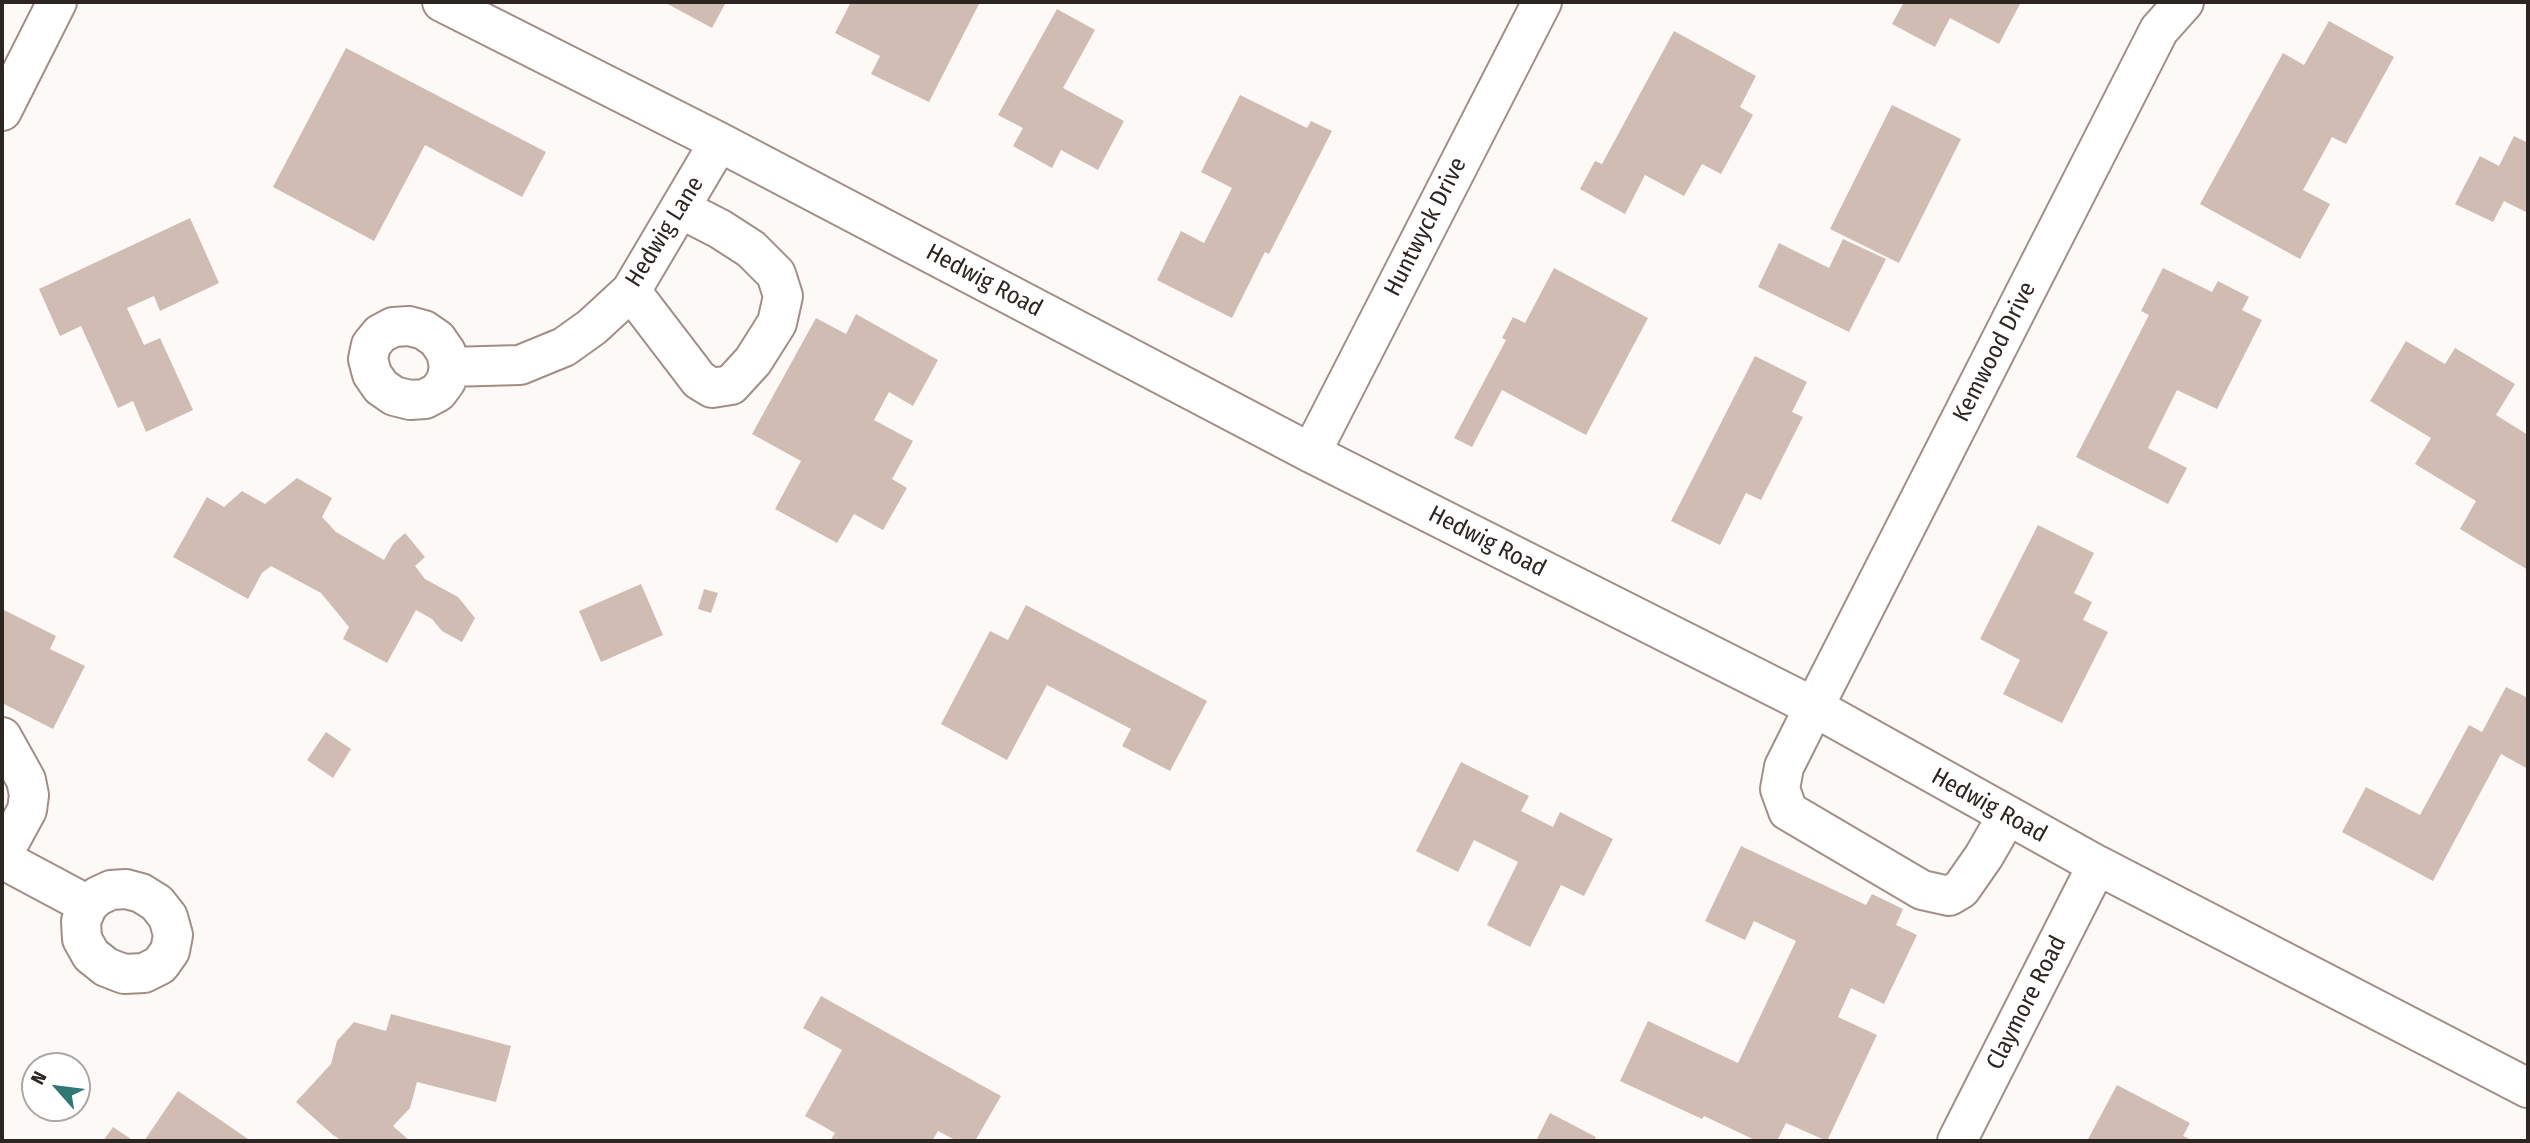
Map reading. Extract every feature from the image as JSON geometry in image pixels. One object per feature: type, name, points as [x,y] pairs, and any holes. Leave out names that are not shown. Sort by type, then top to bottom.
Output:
[{"type":"street","points":[[2,111],[57,2]]},
{"type":"street","name":"Hedwig Road","points":[[442,2],[719,142],[1311,453],[1814,707],[2097,865],[2528,1088]]},
{"type":"street","name":"Huntwyck Drive","points":[[1311,453],[1542,2]]},
{"type":"street","name":"Kemwood Drive","points":[[2007,816],[1961,889],[1949,896],[1922,890],[1787,811],[1780,789],[1784,767],[2159,30],[2184,2]]},
{"type":"street","name":"Hedwig Lane","points":[[449,367],[520,365],[564,347],[592,327],[631,291],[719,142]]},
{"type":"street","points":[[631,291],[699,380],[712,388],[731,384],[753,361],[777,323],[783,296],[776,274],[751,249],[681,209]]},
{"type":"street","points":[[2,737],[26,780],[29,795],[27,810],[2,857],[88,905]]},
{"type":"street","name":"Claymore Road","points":[[1956,1141],[2097,865]]},
{"type":"building","points":[[664,2],[726,2],[712,28]]},
{"type":"building","points":[[851,2],[980,2],[929,102],[871,74],[880,56],[835,33]]},
{"type":"building","points":[[1904,2],[2021,2],[1999,44],[1950,18],[1935,47],[1892,24]]},
{"type":"building","points":[[1057,9],[1095,30],[1063,88],[1124,121],[1098,170],[1061,150],[1052,168],[1013,146],[1023,128],[998,115]]},
{"type":"building","points":[[2329,21],[2394,57],[2346,144],[2332,137],[2303,190],[2330,204],[2300,259],[2200,204],[2283,53],[2304,65]]},
{"type":"building","points":[[1674,31],[1756,76],[1740,107],[1753,115],[1721,174],[1702,164],[1684,196],[1645,175],[1625,214],[1580,189],[1595,161],[1602,164]]},
{"type":"building","points":[[346,48],[546,152],[522,197],[425,145],[374,241],[273,187]]},
{"type":"building","points":[[1240,95],[1307,128],[1311,121],[1332,131],[1269,254],[1265,252],[1232,318],[1157,280],[1181,231],[1204,243],[1232,188],[1201,172]]},
{"type":"building","points":[[1892,105],[1961,139],[1899,263],[1830,229]]},
{"type":"building","points":[[2514,136],[2528,143],[2528,213],[2504,201],[2493,222],[2455,204],[2480,156],[2499,166]]},
{"type":"building","points":[[190,218],[219,283],[160,311],[154,296],[127,308],[144,345],[160,338],[193,410],[146,432],[133,401],[118,408],[81,326],[60,336],[39,289]]},
{"type":"building","points":[[1843,239],[1886,259],[1849,332],[1758,287],[1779,243],[1829,268]]},
{"type":"building","points":[[1554,268],[1648,318],[1586,435],[1502,390],[1472,447],[1454,438],[1506,340],[1502,338],[1513,317],[1525,323]]},
{"type":"building","points":[[2163,268],[2212,292],[2218,281],[2249,297],[2242,310],[2262,320],[2217,409],[2177,390],[2148,448],[2187,468],[2168,504],[2076,457],[2149,315],[2141,311]]},
{"type":"building","points":[[856,314],[938,360],[913,406],[889,392],[874,420],[913,441],[892,479],[907,488],[883,530],[854,514],[837,543],[775,509],[801,461],[752,434],[816,318],[846,334]]},
{"type":"building","points":[[2406,341],[2445,364],[2455,348],[2515,384],[2496,415],[2528,435],[2528,570],[2460,529],[2476,501],[2415,464],[2431,438],[2370,401]]},
{"type":"building","points":[[1755,356],[1807,382],[1792,412],[1803,417],[1761,500],[1746,493],[1720,545],[1671,521]]},
{"type":"building","points":[[297,478],[332,498],[322,517],[336,532],[384,560],[393,544],[405,533],[425,557],[415,566],[425,579],[458,597],[475,618],[462,642],[442,631],[432,619],[416,610],[387,663],[343,639],[349,627],[321,593],[271,566],[262,573],[248,599],[173,557],[207,497],[224,507],[242,491],[265,504]]},
{"type":"building","points":[[2038,525],[2094,553],[2074,593],[2092,602],[2083,620],[2108,632],[2062,723],[2003,694],[2020,660],[1980,639]]},
{"type":"building","points":[[641,584],[663,635],[601,662],[579,611]]},
{"type":"building","points":[[704,589],[718,593],[711,613],[698,609]]},
{"type":"building","points":[[1026,605],[1207,701],[1170,771],[1122,746],[1131,729],[1047,685],[1007,760],[941,724],[990,631],[1008,640]]},
{"type":"building","points":[[2,609],[56,636],[50,649],[85,666],[53,729],[2,703]]},
{"type":"building","points":[[2506,687],[2528,698],[2528,769],[2501,754],[2433,881],[2342,832],[2366,787],[2420,815],[2469,725],[2482,732]]},
{"type":"building","points":[[326,732],[351,749],[333,778],[307,760]]},
{"type":"building","points":[[1461,762],[1529,796],[1521,811],[1553,827],[1560,812],[1613,839],[1584,896],[1561,885],[1530,947],[1487,925],[1518,862],[1474,840],[1458,872],[1416,851]]},
{"type":"building","points":[[1741,846],[1866,905],[1872,894],[1903,909],[1896,925],[1917,935],[1884,1004],[1851,988],[1838,1017],[1877,1035],[1827,1141],[1786,1123],[1777,1141],[1757,1141],[1620,1081],[1648,1021],[1738,1063],[1796,941],[1754,921],[1745,940],[1705,921]]},
{"type":"building","points":[[821,996],[1001,1096],[975,1141],[957,1141],[938,1131],[932,1141],[830,1141],[835,1133],[805,1116],[842,1050],[803,1028]]},
{"type":"building","points":[[391,1014],[511,1046],[496,1102],[417,1082],[410,1108],[393,1126],[410,1141],[343,1141],[333,1135],[296,1102],[331,1064],[337,1041],[354,1022],[386,1031]]},
{"type":"building","points":[[2117,1085],[2190,1123],[2183,1136],[2194,1141],[2087,1141]]},
{"type":"building","points":[[178,1091],[251,1141],[144,1141]]},
{"type":"building","points":[[1550,1113],[1596,1137],[1594,1141],[1536,1141]]},
{"type":"building","points":[[113,1127],[134,1141],[103,1141]]}]
